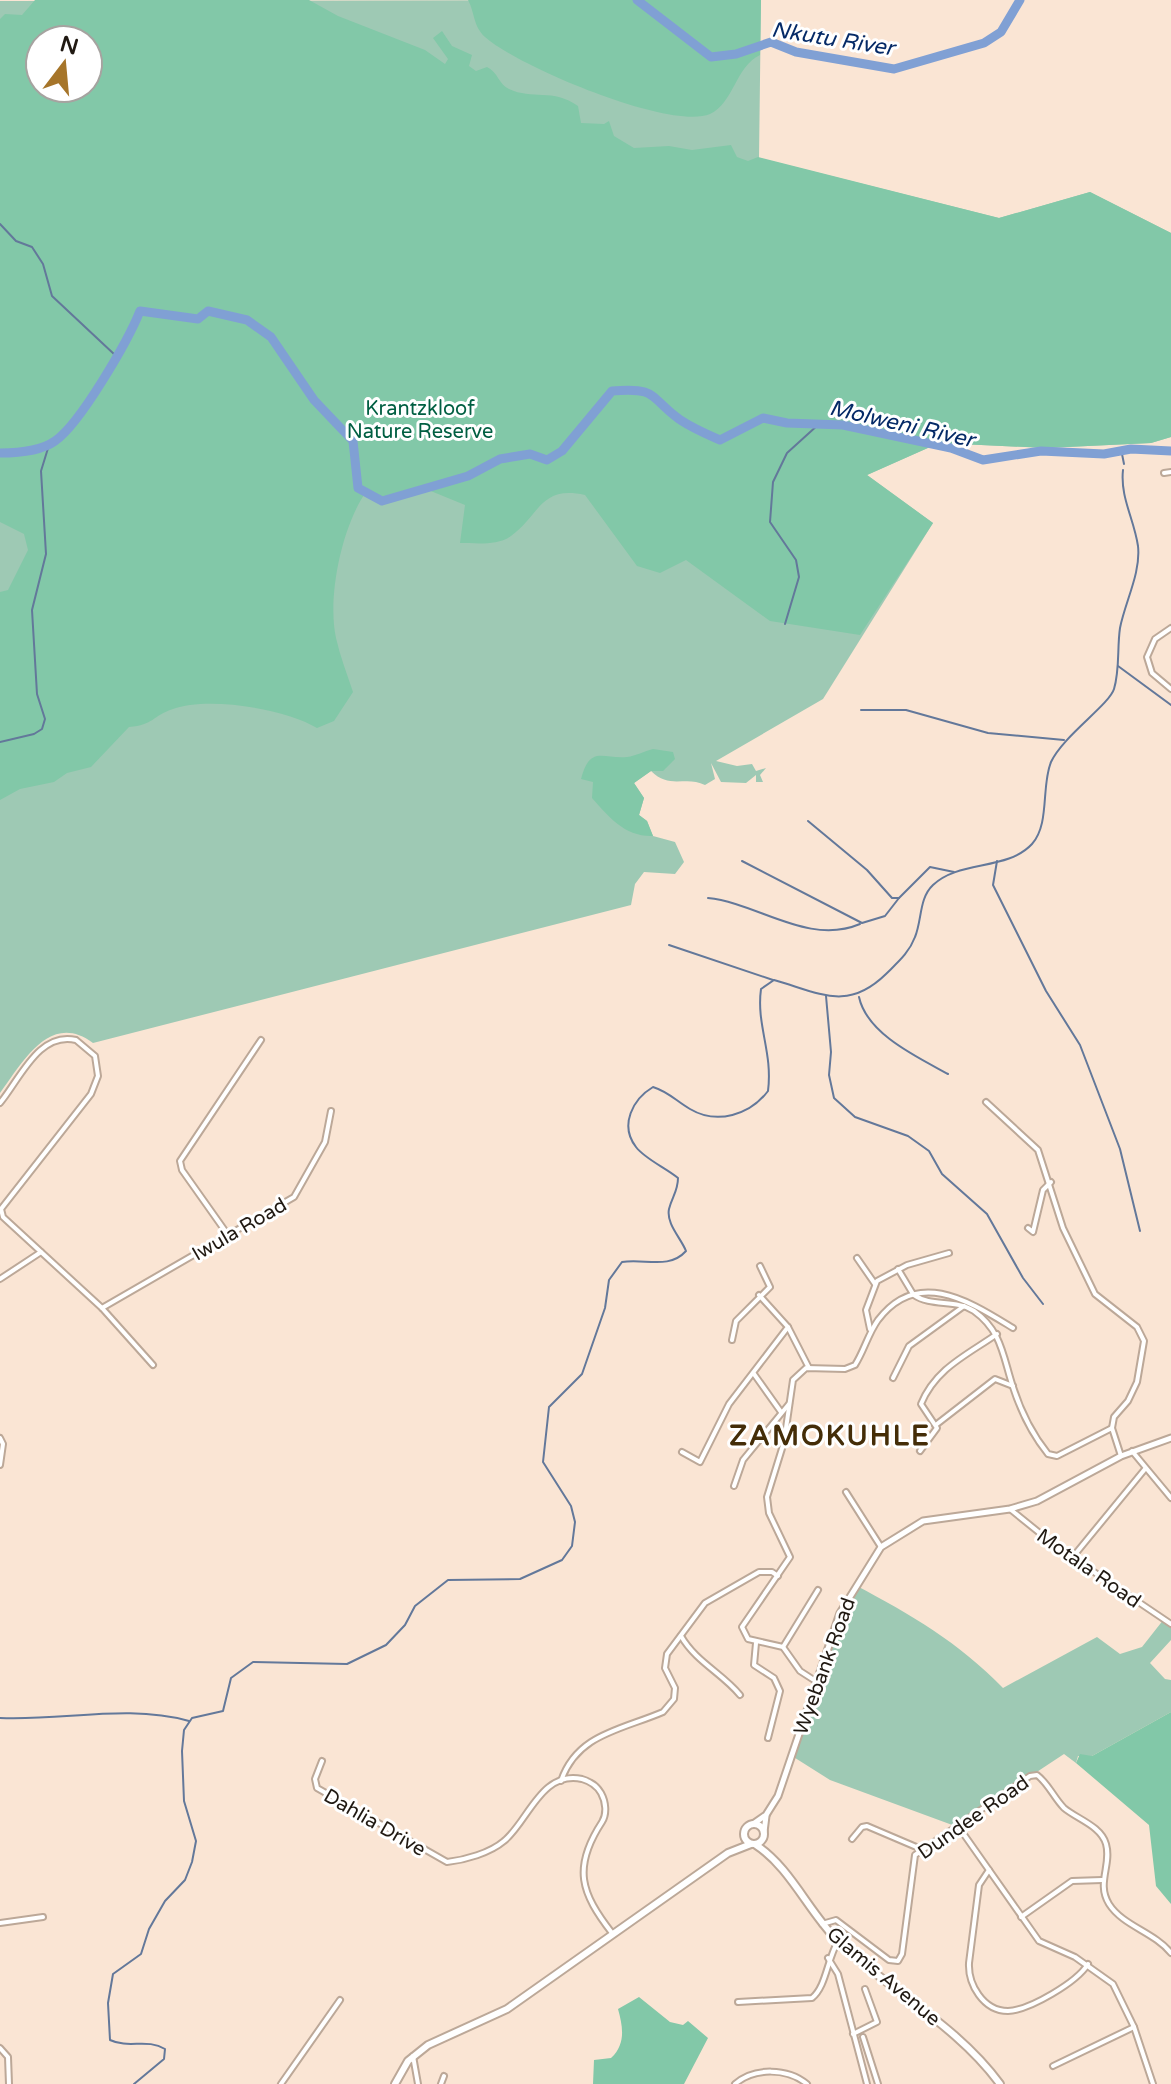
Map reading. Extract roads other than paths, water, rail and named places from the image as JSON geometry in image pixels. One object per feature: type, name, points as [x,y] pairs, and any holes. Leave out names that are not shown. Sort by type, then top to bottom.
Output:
[{"type":"main road","points":[[395,2084],[413,2056],[441,2037],[507,2009],[728,1853],[753,1824],[760,1825],[764,1835],[754,1844],[728,1853]]},
{"type":"main road","name":"Glamis Avenue","points":[[743,1835],[775,1861]]},
{"type":"main road","name":"Glamis Avenue","points":[[764,1835],[775,1861],[838,1941],[957,2037],[1000,2084]]},
{"type":"street","points":[[1164,473],[1171,472]]},
{"type":"street","points":[[1171,628],[1155,639],[1147,657],[1152,673],[1171,689]]},
{"type":"street","points":[[0,1103],[37,1053],[52,1041],[66,1038],[79,1042],[96,1058],[98,1078],[91,1094],[0,1209],[3,1217],[102,1308],[153,1365]]},
{"type":"street","points":[[228,1235],[182,1170],[180,1160],[261,1040]]},
{"type":"street","points":[[986,1102],[1038,1150],[1051,1182],[1063,1228],[1099,1300],[1137,1327],[1144,1341],[1137,1382],[1128,1401],[1114,1417],[1112,1428],[1121,1456]]},
{"type":"street","name":"Iwula Road","points":[[102,1308],[296,1196],[325,1142],[331,1111]]},
{"type":"street","points":[[1028,1228],[1033,1232],[1043,1190],[1051,1182]]},
{"type":"street","points":[[0,1279],[41,1252]]},
{"type":"street","points":[[871,1331],[866,1310],[875,1284],[898,1269],[949,1253]]},
{"type":"street","points":[[857,1258],[875,1284]]},
{"type":"street","points":[[732,1340],[736,1321],[770,1287],[760,1266]]},
{"type":"street","points":[[898,1269],[914,1295],[964,1306],[997,1334],[1029,1427],[1051,1455],[1060,1455],[1112,1428]]},
{"type":"street","points":[[817,1682],[800,1671],[783,1647],[756,1643],[745,1636],[743,1623],[779,1577],[790,1555],[769,1513],[767,1497],[781,1452],[793,1380],[800,1371],[809,1368],[845,1369],[855,1365],[871,1331],[894,1304],[914,1295],[928,1292],[960,1297],[1013,1328]]},
{"type":"street","points":[[759,1295],[788,1325],[809,1368]]},
{"type":"street","points":[[893,1378],[909,1346],[964,1306]]},
{"type":"street","points":[[682,1452],[700,1462],[729,1404],[788,1325]]},
{"type":"street","points":[[937,1424],[921,1405],[933,1381],[943,1369],[997,1334]]},
{"type":"street","points":[[754,1374],[781,1412]]},
{"type":"street","points":[[920,1451],[933,1436],[937,1424],[995,1379],[1013,1386]]},
{"type":"street","points":[[734,1486],[743,1460],[790,1402]]},
{"type":"street","points":[[0,1438],[3,1444],[0,1465]]},
{"type":"street","name":"Wyebank Road","points":[[764,1835],[766,1815],[781,1789],[840,1613],[865,1568],[881,1547],[923,1521],[1010,1509],[1037,1501],[1121,1456],[1171,1438]]},
{"type":"street","points":[[1132,1451],[1171,1498]]},
{"type":"street","points":[[1072,1558],[1145,1469]]},
{"type":"street","points":[[846,1492],[881,1547]]},
{"type":"street","name":"Motala Road","points":[[1010,1509],[1072,1558],[1171,1624]]},
{"type":"street","points":[[561,1781],[569,1760],[585,1744],[654,1716],[671,1705],[675,1688],[667,1673],[665,1659],[705,1603],[763,1571],[779,1577]]},
{"type":"street","points":[[783,1647],[818,1590]]},
{"type":"street","points":[[681,1636],[692,1654],[725,1677],[740,1695]]},
{"type":"street","points":[[756,1643],[754,1665],[774,1678],[780,1691],[768,1738]]},
{"type":"street","name":"Dahlia Drive","points":[[322,1761],[315,1779],[317,1788],[447,1862],[484,1852],[503,1842],[534,1800],[561,1781]]},
{"type":"street","name":"Dundee Road","points":[[822,1924],[836,1920],[889,1960],[898,1961],[902,1954],[912,1860],[921,1849],[1035,1774],[1063,1807],[1103,1837],[1107,1851],[1102,1880]]},
{"type":"street","points":[[561,1781],[577,1778],[590,1782],[602,1793],[605,1816],[587,1850],[583,1882],[589,1903],[613,1935]]},
{"type":"street","name":"Wyebank Road","points":[[753,1824],[766,1815]]},
{"type":"street","points":[[852,1839],[862,1827],[867,1826],[921,1849]]},
{"type":"street","points":[[958,1826],[1042,1943],[1088,1964],[1113,1984],[1134,2027],[1153,2084]]},
{"type":"street","points":[[989,1870],[979,1885],[969,1963],[969,1975],[977,1993],[990,2005],[1013,2010],[1071,1984],[1088,1964]]},
{"type":"street","points":[[1021,1917],[1072,1881],[1102,1880],[1107,1900],[1118,1915],[1153,1935],[1171,1953]]},
{"type":"street","points":[[0,1923],[43,1917]]},
{"type":"street","points":[[738,2002],[808,2000],[822,1987],[828,1958],[838,1941]]},
{"type":"street","points":[[828,1958],[838,1974],[867,2084]]},
{"type":"street","points":[[853,2034],[877,2022],[865,1989]]},
{"type":"street","points":[[281,2084],[340,2000]]},
{"type":"street","points":[[1053,2066],[1134,2027]]},
{"type":"street","points":[[863,2037],[872,2075],[878,2084]]},
{"type":"street","points":[[0,2048],[8,2057],[9,2084]]},
{"type":"street","points":[[413,2056],[418,2084]]},
{"type":"street","points":[[735,2084],[751,2074],[774,2072],[792,2075],[807,2084]]},
{"type":"street","points":[[441,2084],[444,2076]]},
{"type":"waterway","name":"Nkutu River","points":[[637,0],[711,57],[736,54],[771,42],[796,52],[894,69],[984,43],[1001,32],[1020,0]]},
{"type":"waterway","points":[[0,224],[16,241],[32,247],[43,264],[52,296],[115,355]]},
{"type":"waterway","name":"Molweni River","points":[[0,453],[43,447],[65,432],[102,381],[140,311],[198,319],[208,311],[247,320],[271,337],[314,400],[353,441],[358,488],[382,501],[468,476],[500,459],[530,454],[547,460],[562,451],[612,391],[627,390],[652,395],[684,422],[720,440],[763,418],[787,423],[843,425],[951,448],[983,460],[1041,451],[1104,454],[1131,449],[1171,451]]},
{"type":"waterway","points":[[785,624],[799,577],[796,560],[770,522],[773,482],[787,453],[819,424]]},
{"type":"waterway","points":[[0,742],[34,734],[42,729],[45,719],[37,694],[32,610],[46,554],[41,471],[49,445]]},
{"type":"waterway","points":[[1122,454],[1124,464]]},
{"type":"waterway","points":[[134,2084],[164,2059],[165,2049],[151,2044],[124,2044],[110,2040],[108,2003],[113,1974],[141,1954],[149,1929],[165,1901],[185,1880],[192,1862],[196,1841],[184,1801],[184,1730],[192,1718],[223,1711],[231,1678],[253,1662],[347,1664],[386,1645],[405,1625],[415,1606],[448,1580],[520,1579],[562,1560],[572,1546],[575,1522],[571,1506],[543,1462],[549,1407],[582,1374],[605,1308],[609,1280],[622,1262],[664,1262],[686,1251],[669,1215],[678,1178],[645,1156],[631,1139],[629,1122],[634,1105],[653,1087],[700,1114],[722,1117],[752,1106],[768,1091],[761,989],[774,980],[819,994],[846,996],[859,993],[886,974],[910,948],[925,896],[933,885],[956,872],[1010,858],[1032,844],[1041,826],[1051,762],[1065,742],[1104,704],[1116,681],[1120,628],[1138,556],[1136,536],[1125,499],[1123,470]]},
{"type":"waterway","points":[[1118,666],[1171,705]]},
{"type":"waterway","points":[[861,710],[906,710],[988,733],[1064,740]]},
{"type":"waterway","points":[[808,821],[867,870],[892,898],[899,898],[930,867],[954,872]]},
{"type":"waterway","points":[[742,861],[862,923],[885,916],[899,898]]},
{"type":"waterway","points":[[997,861],[993,885],[1046,991],[1080,1045],[1120,1149],[1140,1231]]},
{"type":"waterway","points":[[708,898],[727,901],[802,927],[841,929],[860,924]]},
{"type":"waterway","points":[[669,945],[773,980]]},
{"type":"waterway","points":[[826,996],[831,1052],[829,1075],[834,1098],[855,1117],[908,1136],[929,1151],[942,1174],[987,1214],[1023,1278],[1043,1304]]},
{"type":"waterway","points":[[859,997],[864,1010],[883,1033],[908,1052],[948,1074]]},
{"type":"waterway","points":[[0,1718],[119,1713],[189,1721]]},
{"type":"district","name":"ZAMOKUHLE","points":[[830,1435]]},
{"type":"park label","name":"Krantzkloof Nature Reserve","points":[[420,420]]}]
